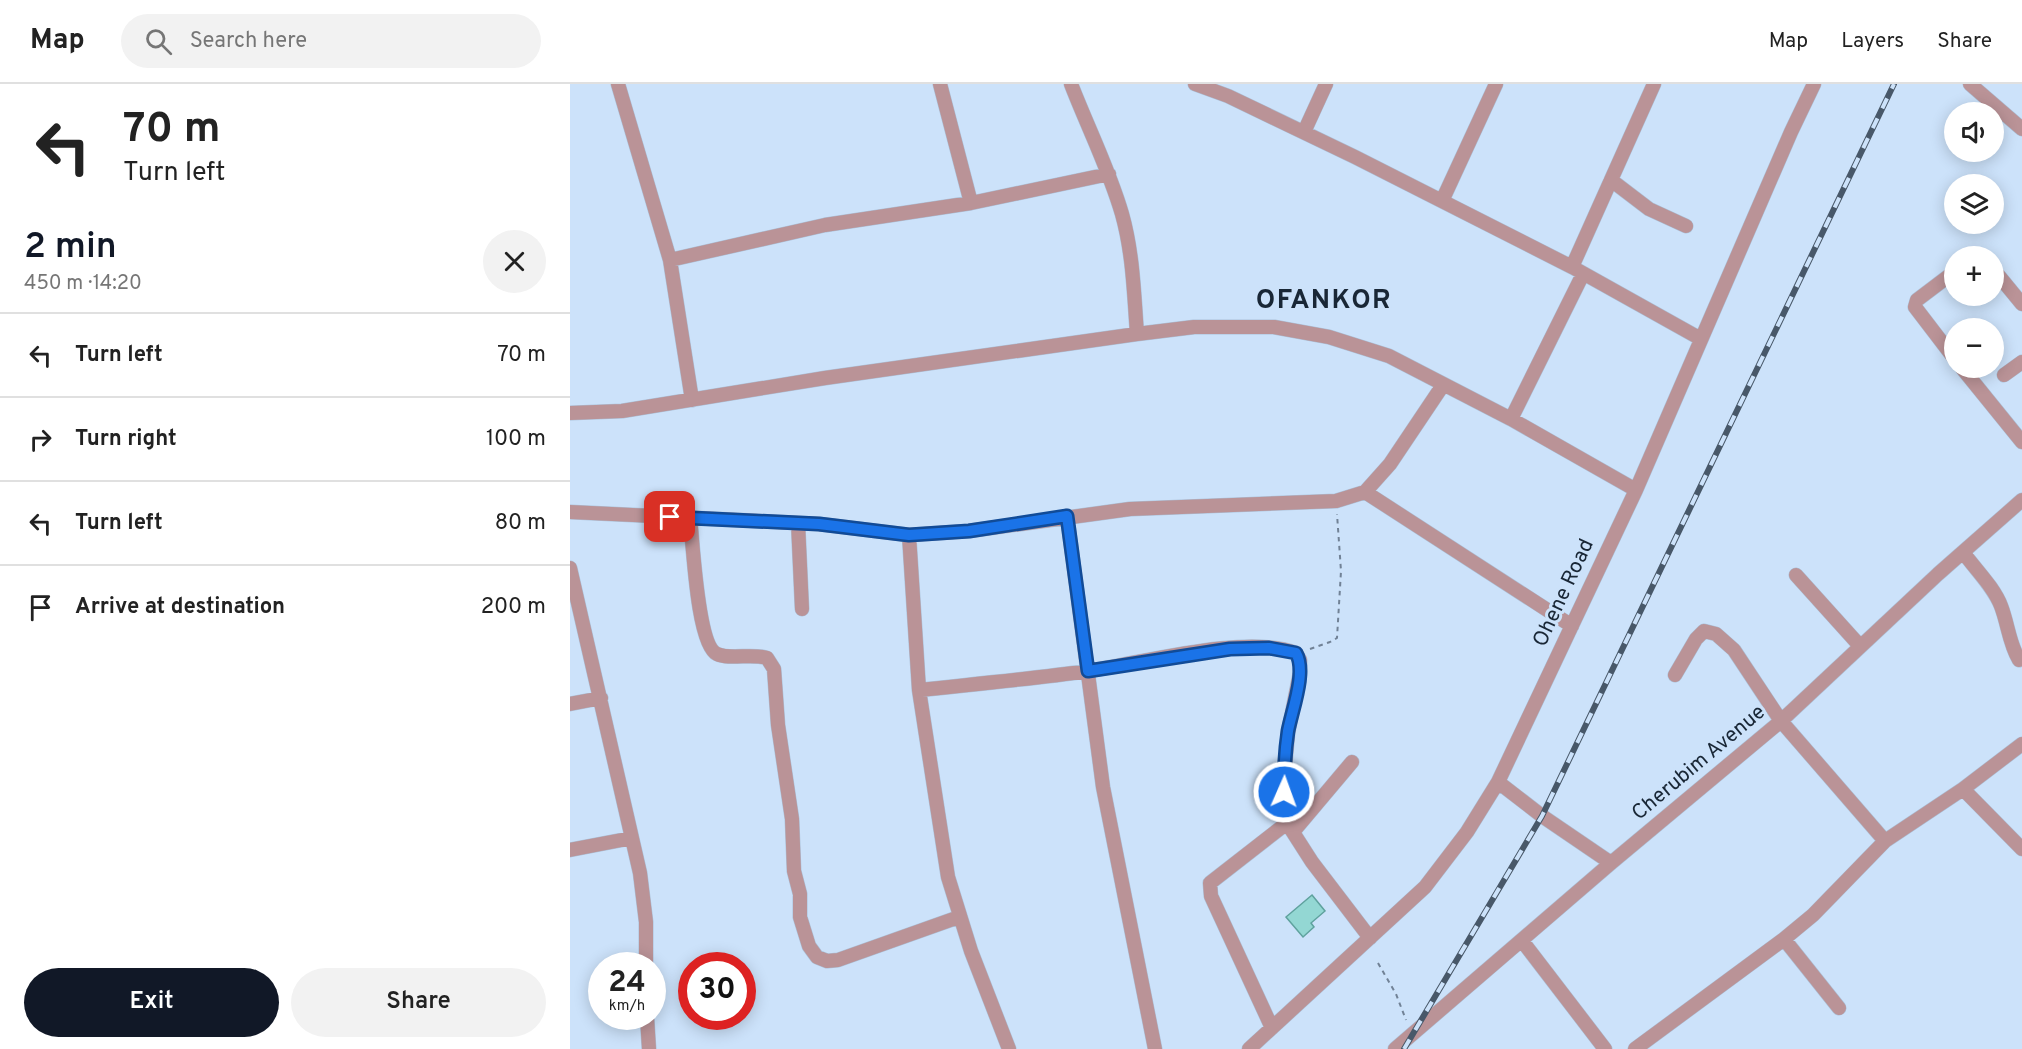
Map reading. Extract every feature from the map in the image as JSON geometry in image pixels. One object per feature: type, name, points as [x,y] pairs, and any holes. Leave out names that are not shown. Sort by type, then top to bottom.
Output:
[{"type":"street","points":[[618,84],[670,260],[692,400]]},
{"type":"street","points":[[940,84],[970,203]]},
{"type":"street","points":[[1071,84],[1109,174],[1122,216],[1132,266],[1137,334]]},
{"type":"street","points":[[1195,84],[1228,96],[1442,201],[1701,339]]},
{"type":"street","points":[[1304,132],[1326,84]]},
{"type":"street","points":[[1442,201],[1496,84]]},
{"type":"street","points":[[1511,419],[1577,271],[1611,180],[1654,84]]},
{"type":"street","name":"Ohene Road","points":[[1249,1049],[1425,887],[1467,832],[1498,782],[1636,490],[1814,84]]},
{"type":"street","points":[[1970,84],[2022,129]]},
{"type":"street","points":[[670,260],[825,225],[970,203],[1109,174]]},
{"type":"street","points":[[1611,180],[1649,209],[1686,226]]},
{"type":"street","points":[[1944,280],[1917,300],[1915,307],[1944,345]]},
{"type":"street","points":[[2004,282],[2022,304]]},
{"type":"street","points":[[570,413],[622,411],[847,375],[1194,327],[1274,327],[1329,337],[1389,356],[1511,419],[1636,490]]},
{"type":"street","points":[[2004,375],[2022,362]]},
{"type":"street","points":[[1970,378],[2022,442]]},
{"type":"street","points":[[570,512],[819,524],[909,535],[969,531],[1130,508],[1336,501],[1365,492],[1390,464],[1443,385]]},
{"type":"street","points":[[1365,492],[1572,626]]},
{"type":"street","name":"Cherubim Avenue","points":[[1395,1049],[1611,863],[1781,721],[1860,646],[2022,500]]},
{"type":"street","points":[[1067,516],[1103,787],[1155,1049]]},
{"type":"street","points":[[690,518],[701,622],[710,648],[716,654],[758,655],[767,658],[774,669],[778,725],[792,819],[794,871],[800,894],[800,917],[809,946],[817,957],[827,961],[838,960],[959,917]]},
{"type":"street","points":[[798,523],[802,609]]},
{"type":"street","points":[[909,535],[919,690],[948,877],[959,917],[1009,1049]]},
{"type":"street","points":[[1963,552],[1997,597],[2019,660]]},
{"type":"street","points":[[570,568],[641,883],[646,922],[646,952]]},
{"type":"street","points":[[1796,574],[1860,646]]},
{"type":"street","points":[[1675,675],[1696,639],[1704,631],[1716,634],[1734,650],[1781,721],[1886,841]]},
{"type":"street","points":[[919,690],[1088,671],[1213,650],[1248,647],[1296,653],[1300,660],[1300,673],[1288,733],[1284,776],[1290,827],[1312,862],[1370,938]]},
{"type":"street","points":[[570,704],[601,698]]},
{"type":"street","points":[[1635,1049],[1785,939],[1813,915],[1886,841],[2022,744]]},
{"type":"street","points":[[1272,1028],[1211,896],[1209,884],[1290,827],[1352,762]]},
{"type":"street","points":[[1498,782],[1542,816],[1611,863]]},
{"type":"street","points":[[1962,789],[2022,849]]},
{"type":"street","points":[[570,850],[632,838]]},
{"type":"street","points":[[1785,939],[1839,1008]]},
{"type":"street","points":[[1522,942],[1605,1049]]},
{"type":"street","points":[[648,1030],[649,1049]]},
{"type":"path","points":[[1296,653],[1336,638],[1341,571],[1336,501]]},
{"type":"path","points":[[1378,963],[1396,994],[1412,1034]]},
{"type":"building","points":[[1312,895],[1325,911],[1311,923],[1314,927],[1303,937],[1286,917]]},
{"type":"railway","points":[[1404,1049],[1542,816],[1894,84]]},
{"type":"district","name":"OFANKOR","points":[[1324,301]]},
{"type":"route","points":[[670,517],[819,524],[909,535],[969,531],[1067,516],[1088,671],[1213,650],[1248,647],[1296,653],[1300,660],[1300,673],[1288,733],[1284,792]]}]
